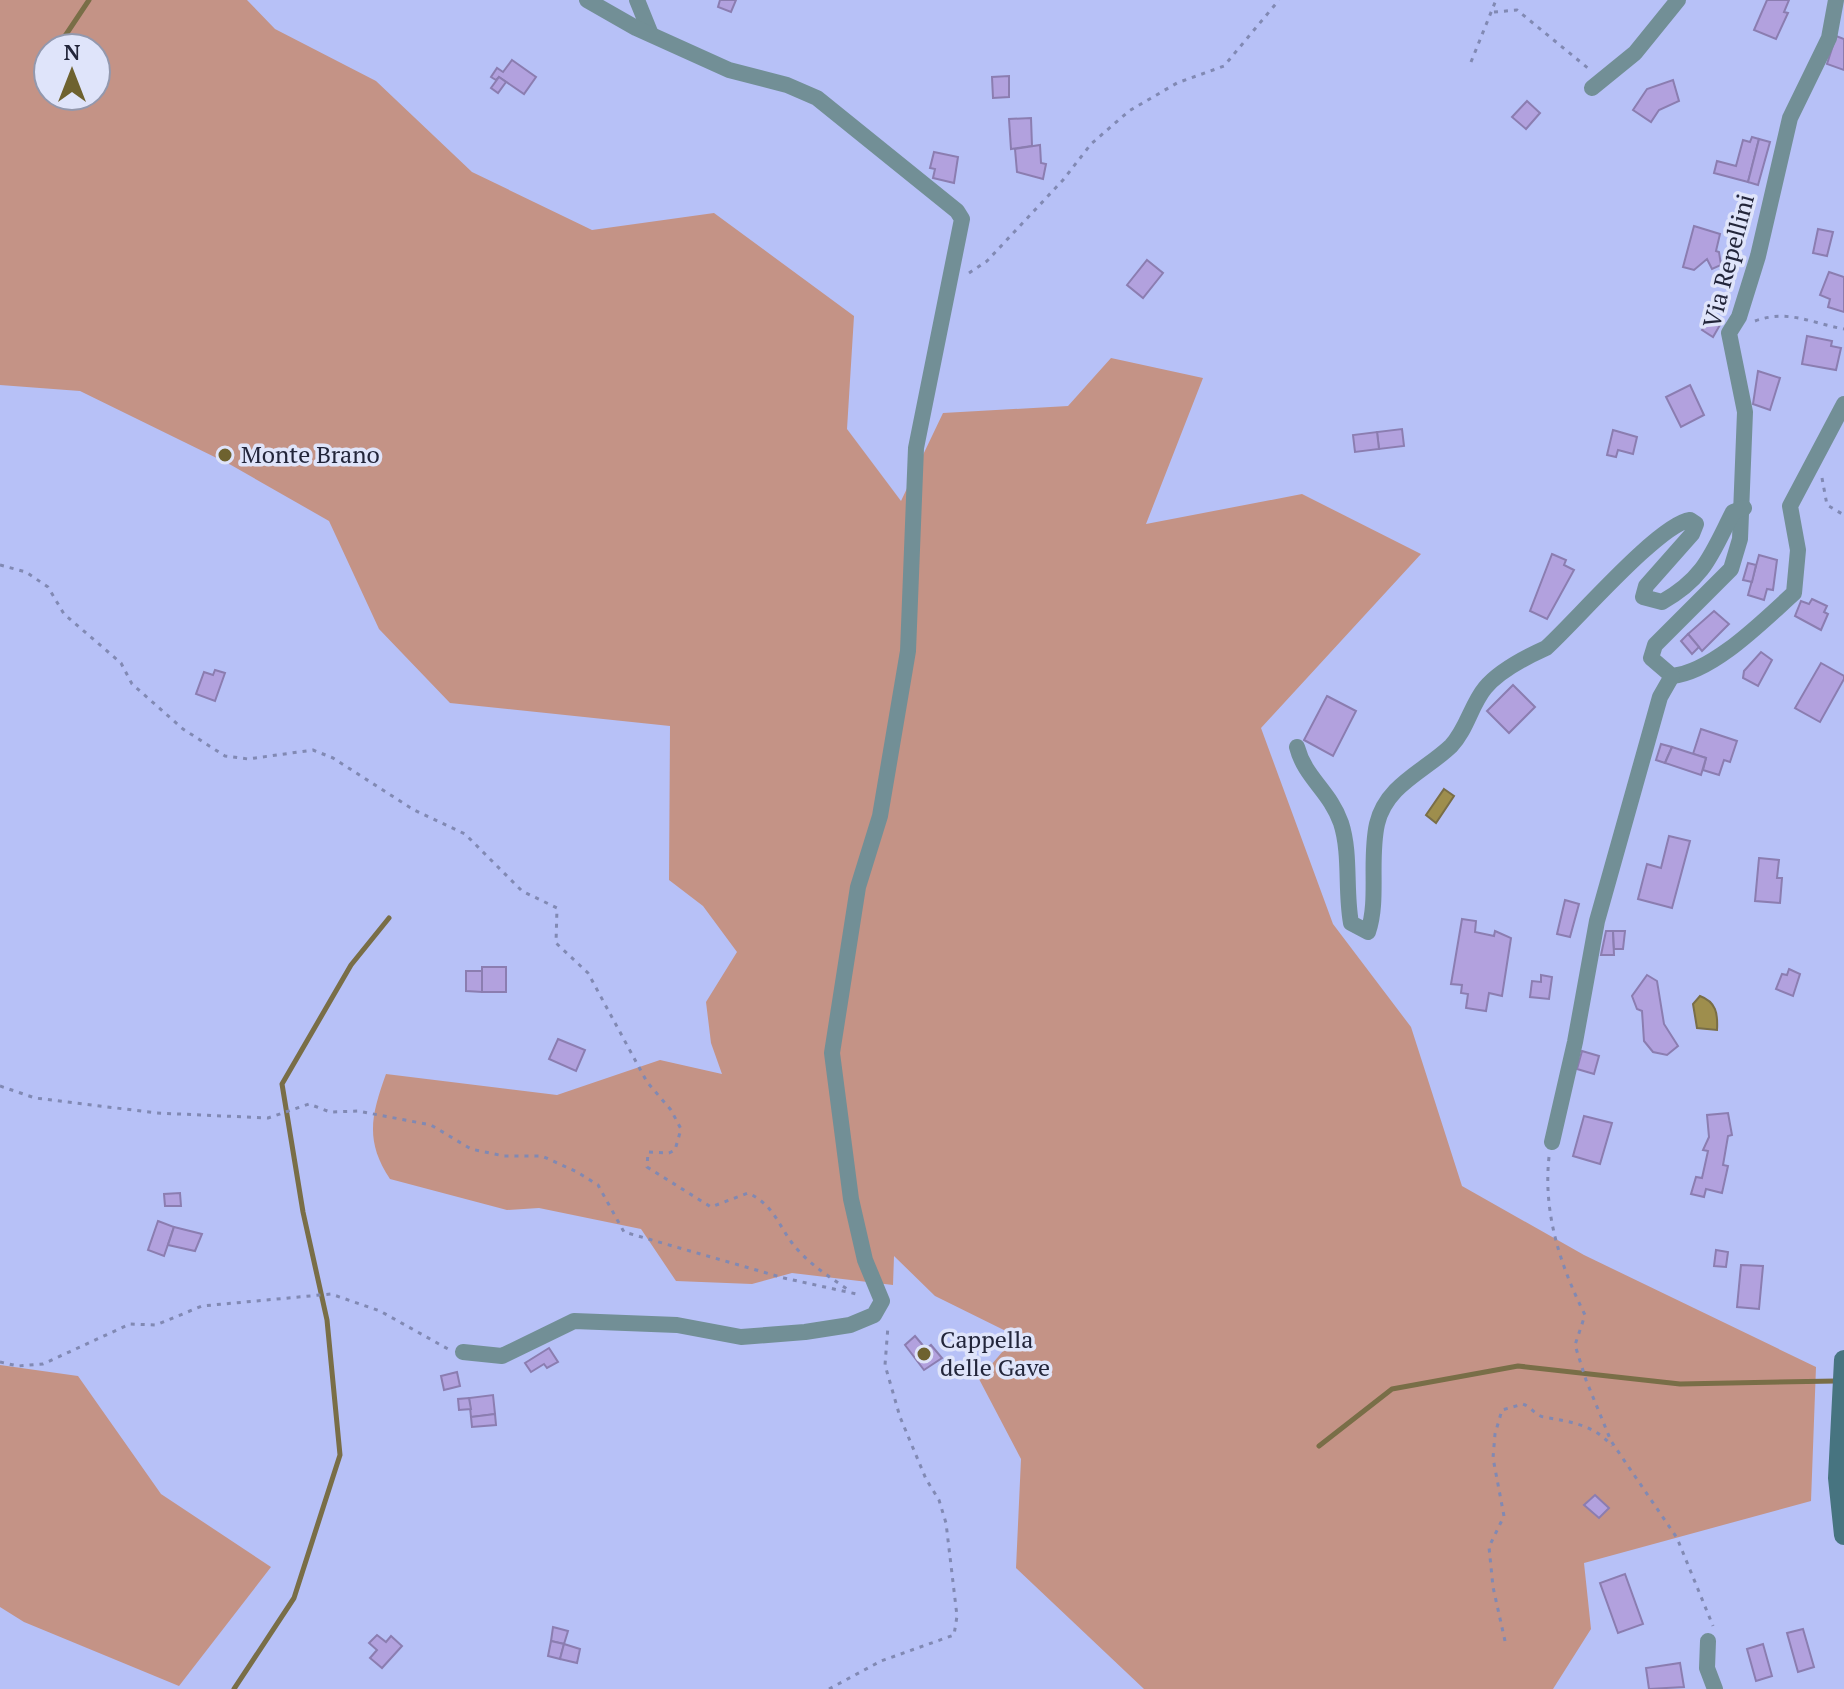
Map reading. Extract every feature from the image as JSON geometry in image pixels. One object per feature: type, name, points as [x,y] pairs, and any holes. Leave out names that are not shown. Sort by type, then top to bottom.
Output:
[{"type":"main road","points":[[1844,1360],[1838,1478],[1844,1535]]},
{"type":"street","points":[[463,1352],[502,1356],[574,1321],[677,1325],[741,1337],[805,1332],[850,1325],[874,1315],[882,1301],[865,1260],[851,1199],[832,1053],[858,887],[880,816],[908,651],[916,448],[963,228],[957,211],[917,183],[817,98],[787,85],[729,70],[587,0]]},
{"type":"street","points":[[637,0],[650,32]]},
{"type":"street","points":[[1596,84],[1635,53],[1678,0]]},
{"type":"street","name":"Via Repellini","points":[[1672,676],[1651,658],[1655,645],[1731,569],[1740,539],[1744,508],[1745,412],[1729,333],[1739,317],[1758,256],[1790,118],[1829,38],[1836,0]]},
{"type":"street","points":[[1552,1142],[1604,891],[1660,697],[1672,676],[1689,674],[1706,663],[1757,627],[1794,593],[1798,550],[1790,506],[1844,404]]},
{"type":"street","points":[[1297,747],[1306,772],[1330,796],[1342,827],[1351,923],[1368,932],[1374,914],[1372,866],[1377,824],[1384,806],[1399,787],[1451,746],[1467,724],[1485,687],[1527,657],[1546,648],[1656,539],[1681,521],[1690,520],[1696,524],[1692,534],[1646,586],[1643,597],[1662,602],[1690,585],[1720,543],[1733,512],[1744,508]]},
{"type":"street","points":[[1711,1636],[1707,1668],[1715,1689]]},
{"type":"path","points":[[949,287],[987,261],[1063,180],[1091,144],[1129,111],[1177,83],[1224,66],[1279,0]]},
{"type":"path","points":[[1471,62],[1494,12],[1496,0]]},
{"type":"path","points":[[1494,12],[1517,10],[1596,84]]},
{"type":"path","points":[[1739,317],[1748,321],[1771,314],[1792,314],[1844,329]]},
{"type":"path","points":[[1813,464],[1824,480],[1827,505],[1844,515]]},
{"type":"path","points":[[0,565],[26,572],[48,587],[64,614],[121,663],[132,684],[183,729],[225,756],[248,759],[313,750],[333,758],[414,810],[465,834],[522,891],[557,908],[556,943],[588,973],[647,1082],[671,1110],[681,1129],[675,1150],[669,1153],[648,1152],[647,1167],[711,1207],[748,1193],[756,1196],[778,1215],[794,1246],[816,1268],[854,1293],[784,1278],[624,1232],[598,1185],[577,1172],[542,1156],[504,1156],[471,1149],[431,1125],[358,1111],[330,1112],[309,1104],[268,1118],[157,1113],[46,1100],[0,1086]]},
{"type":"path","points":[[1552,1142],[1547,1177],[1552,1228],[1569,1283],[1585,1315],[1575,1345],[1594,1399],[1620,1455]]},
{"type":"path","points":[[0,1362],[18,1366],[43,1364],[130,1324],[156,1325],[202,1306],[331,1294],[380,1311],[452,1351],[463,1352]]},
{"type":"path","points":[[829,1689],[881,1661],[954,1635],[957,1616],[943,1512],[900,1417],[885,1365],[888,1321],[882,1301]]},
{"type":"path","points":[[1505,1641],[1493,1587],[1489,1547],[1504,1516],[1493,1458],[1502,1410],[1523,1404],[1543,1418],[1582,1424],[1606,1438],[1620,1455],[1677,1538],[1711,1636]]},
{"type":"shaded area","points":[[0,0],[247,0],[275,29],[376,81],[472,172],[592,230],[714,213],[854,316],[847,429],[901,501],[943,413],[1068,406],[1111,358],[1203,378],[1146,524],[1302,494],[1421,554],[1261,728],[1333,924],[1411,1027],[1462,1186],[1584,1255],[1816,1367],[1811,1501],[1584,1563],[1591,1629],[1553,1689],[1144,1689],[1016,1568],[1021,1459],[979,1379],[1016,1336],[935,1296],[894,1256],[893,1285],[792,1273],[752,1284],[676,1281],[641,1229],[539,1208],[507,1210],[390,1179],[377,1152],[373,1128],[386,1074],[557,1095],[660,1060],[722,1074],[711,1043],[706,1002],[737,952],[703,906],[669,880],[670,726],[450,703],[379,629],[329,521],[231,465],[80,391],[0,385]]},
{"type":"shaded area","points":[[1444,789],[1454,796],[1436,823],[1426,815]]},
{"type":"shaded area","points":[[1700,996],[1710,1001],[1715,1009],[1717,1030],[1697,1028],[1693,1004]]},
{"type":"shaded area","points":[[0,1365],[78,1376],[161,1494],[271,1567],[179,1686],[24,1622],[0,1607]]},
{"type":"building","points":[[720,0],[736,0],[731,12],[718,7]]},
{"type":"building","points":[[1767,0],[1789,0],[1784,12],[1788,13],[1776,39],[1754,30]]},
{"type":"building","points":[[1836,36],[1844,39],[1844,70],[1827,64]]},
{"type":"building","points":[[512,60],[536,77],[524,94],[499,77],[496,80],[491,77],[497,68],[503,72]]},
{"type":"building","points":[[1009,76],[1009,97],[993,98],[992,77]]},
{"type":"building","points":[[499,77],[506,82],[498,93],[491,88]]},
{"type":"building","points":[[1673,80],[1679,101],[1659,110],[1651,122],[1633,110],[1647,89]]},
{"type":"building","points":[[1527,101],[1540,113],[1526,129],[1512,117]]},
{"type":"building","points":[[1031,118],[1032,146],[1011,149],[1009,119]]},
{"type":"building","points":[[1752,137],[1759,139],[1748,182],[1714,173],[1717,161],[1736,166],[1743,140],[1750,142]]},
{"type":"building","points":[[1759,139],[1770,142],[1758,185],[1748,182]]},
{"type":"building","points":[[1040,145],[1041,163],[1046,164],[1043,179],[1017,172],[1015,149]]},
{"type":"building","points":[[934,152],[958,157],[954,183],[933,178],[935,169],[930,168]]},
{"type":"building","points":[[1694,226],[1720,234],[1716,251],[1719,252],[1721,265],[1712,269],[1707,259],[1694,270],[1683,267]]},
{"type":"building","points":[[1818,229],[1833,232],[1827,256],[1813,253]]},
{"type":"building","points":[[1147,260],[1163,273],[1143,298],[1127,285]]},
{"type":"building","points":[[1829,272],[1844,277],[1844,312],[1828,307],[1830,299],[1820,295]]},
{"type":"building","points":[[1709,319],[1720,325],[1713,337],[1702,330]]},
{"type":"building","points":[[1807,336],[1832,341],[1831,346],[1841,348],[1836,370],[1802,364]]},
{"type":"building","points":[[1758,371],[1780,378],[1770,410],[1753,404]]},
{"type":"building","points":[[1690,385],[1704,415],[1681,427],[1666,397]]},
{"type":"building","points":[[1402,429],[1404,446],[1379,449],[1377,432]]},
{"type":"building","points":[[1613,430],[1637,437],[1633,454],[1618,450],[1616,457],[1607,455]]},
{"type":"building","points":[[1377,432],[1379,449],[1355,452],[1353,435]]},
{"type":"building","points":[[1552,554],[1566,560],[1564,565],[1574,570],[1547,619],[1530,611]]},
{"type":"building","points":[[1759,555],[1777,560],[1773,590],[1767,589],[1764,600],[1748,595]]},
{"type":"building","points":[[1748,563],[1756,565],[1752,582],[1743,580]]},
{"type":"building","points":[[1812,599],[1827,606],[1824,612],[1828,614],[1821,630],[1795,616],[1801,601],[1809,604]]},
{"type":"building","points":[[1714,611],[1729,624],[1702,651],[1688,634]]},
{"type":"building","points":[[1688,634],[1699,647],[1692,654],[1681,641]]},
{"type":"building","points":[[1761,652],[1772,660],[1758,686],[1743,678],[1744,671]]},
{"type":"building","points":[[1821,663],[1844,676],[1844,679],[1820,722],[1795,708]]},
{"type":"building","points":[[215,670],[225,673],[215,701],[196,694],[204,672],[213,675]]},
{"type":"building","points":[[1513,685],[1535,707],[1509,733],[1487,711]]},
{"type":"building","points":[[1327,696],[1356,711],[1333,756],[1304,740]]},
{"type":"building","points":[[1701,729],[1737,741],[1730,762],[1724,760],[1719,775],[1703,770],[1706,758],[1693,754]]},
{"type":"building","points":[[1661,744],[1672,747],[1665,763],[1656,760]]},
{"type":"building","points":[[1672,747],[1706,758],[1701,775],[1665,763]]},
{"type":"building","points":[[1669,836],[1690,841],[1672,908],[1638,899],[1647,864],[1661,868]]},
{"type":"building","points":[[1759,858],[1779,860],[1777,878],[1782,878],[1780,903],[1755,901]]},
{"type":"building","points":[[1565,900],[1579,904],[1570,937],[1557,934]]},
{"type":"building","points":[[1462,919],[1476,921],[1475,932],[1494,936],[1495,931],[1511,938],[1502,996],[1489,993],[1486,1011],[1466,1008],[1468,994],[1461,993],[1462,985],[1451,984]]},
{"type":"building","points":[[1606,931],[1613,931],[1614,955],[1601,955]]},
{"type":"building","points":[[1613,931],[1625,931],[1623,949],[1614,949]]},
{"type":"building","points":[[482,967],[506,967],[506,992],[482,992]]},
{"type":"building","points":[[1789,969],[1800,974],[1793,996],[1776,989],[1782,974],[1787,975]]},
{"type":"building","points":[[466,971],[482,971],[482,992],[466,991]]},
{"type":"building","points":[[1541,975],[1552,977],[1549,999],[1530,997],[1532,981],[1541,982]]},
{"type":"building","points":[[1647,975],[1657,981],[1664,1024],[1678,1046],[1667,1055],[1653,1052],[1644,1041],[1642,1011],[1637,1009],[1632,996]]},
{"type":"building","points":[[558,1039],[585,1050],[576,1071],[549,1059]]},
{"type":"building","points":[[1582,1051],[1599,1056],[1594,1074],[1577,1069]]},
{"type":"building","points":[[1728,1113],[1732,1135],[1728,1136],[1723,1165],[1728,1166],[1722,1193],[1706,1189],[1704,1197],[1691,1194],[1696,1177],[1702,1178],[1708,1151],[1703,1150],[1709,1137],[1707,1115]]},
{"type":"building","points":[[1584,1116],[1612,1123],[1600,1164],[1573,1156]]},
{"type":"building","points":[[180,1193],[181,1206],[165,1206],[164,1194]]},
{"type":"building","points":[[158,1221],[174,1227],[164,1256],[148,1250]]},
{"type":"building","points":[[174,1227],[202,1234],[195,1251],[168,1245]]},
{"type":"building","points":[[1716,1250],[1728,1252],[1726,1267],[1714,1266]]},
{"type":"building","points":[[1741,1265],[1763,1266],[1759,1309],[1737,1307]]},
{"type":"building","name":"Cappella delle Gave","points":[[915,1336],[926,1349],[931,1345],[942,1358],[924,1370],[905,1345]]},
{"type":"building","points":[[549,1348],[558,1362],[547,1368],[544,1364],[531,1372],[525,1363]]},
{"type":"building","points":[[457,1372],[460,1386],[444,1390],[441,1376]]},
{"type":"building","points":[[493,1395],[495,1414],[471,1417],[469,1398]]},
{"type":"building","points":[[469,1398],[471,1409],[459,1410],[458,1399]]},
{"type":"building","points":[[495,1414],[496,1425],[472,1427],[471,1417]]},
{"type":"building","points":[[1595,1495],[1609,1508],[1599,1518],[1584,1505]]},
{"type":"building","points":[[1625,1574],[1643,1624],[1618,1633],[1600,1583]]},
{"type":"building","points":[[553,1627],[568,1631],[564,1644],[551,1641]]},
{"type":"building","points":[[1803,1629],[1814,1667],[1798,1672],[1787,1633]]},
{"type":"building","points":[[377,1635],[386,1642],[391,1636],[402,1646],[382,1668],[370,1658],[377,1650],[369,1643]]},
{"type":"building","points":[[551,1641],[564,1644],[560,1659],[548,1656]]},
{"type":"building","points":[[564,1644],[580,1649],[577,1663],[560,1659]]},
{"type":"building","points":[[1763,1644],[1772,1676],[1756,1681],[1747,1649]]},
{"type":"building","points":[[1680,1663],[1684,1687],[1649,1689],[1646,1668]]},
{"type":"waterway","points":[[68,32],[89,0]]},
{"type":"waterway","points":[[234,1689],[294,1598],[340,1455],[327,1320],[303,1212],[282,1084],[351,965],[389,918]]},
{"type":"waterway","points":[[1319,1446],[1392,1389],[1518,1366],[1680,1384],[1836,1381]]},
{"type":"place","name":"Monte Brano","points":[[225,455]]},
{"type":"place","name":"Cappella delle Gave","points":[[924,1354]]}]
